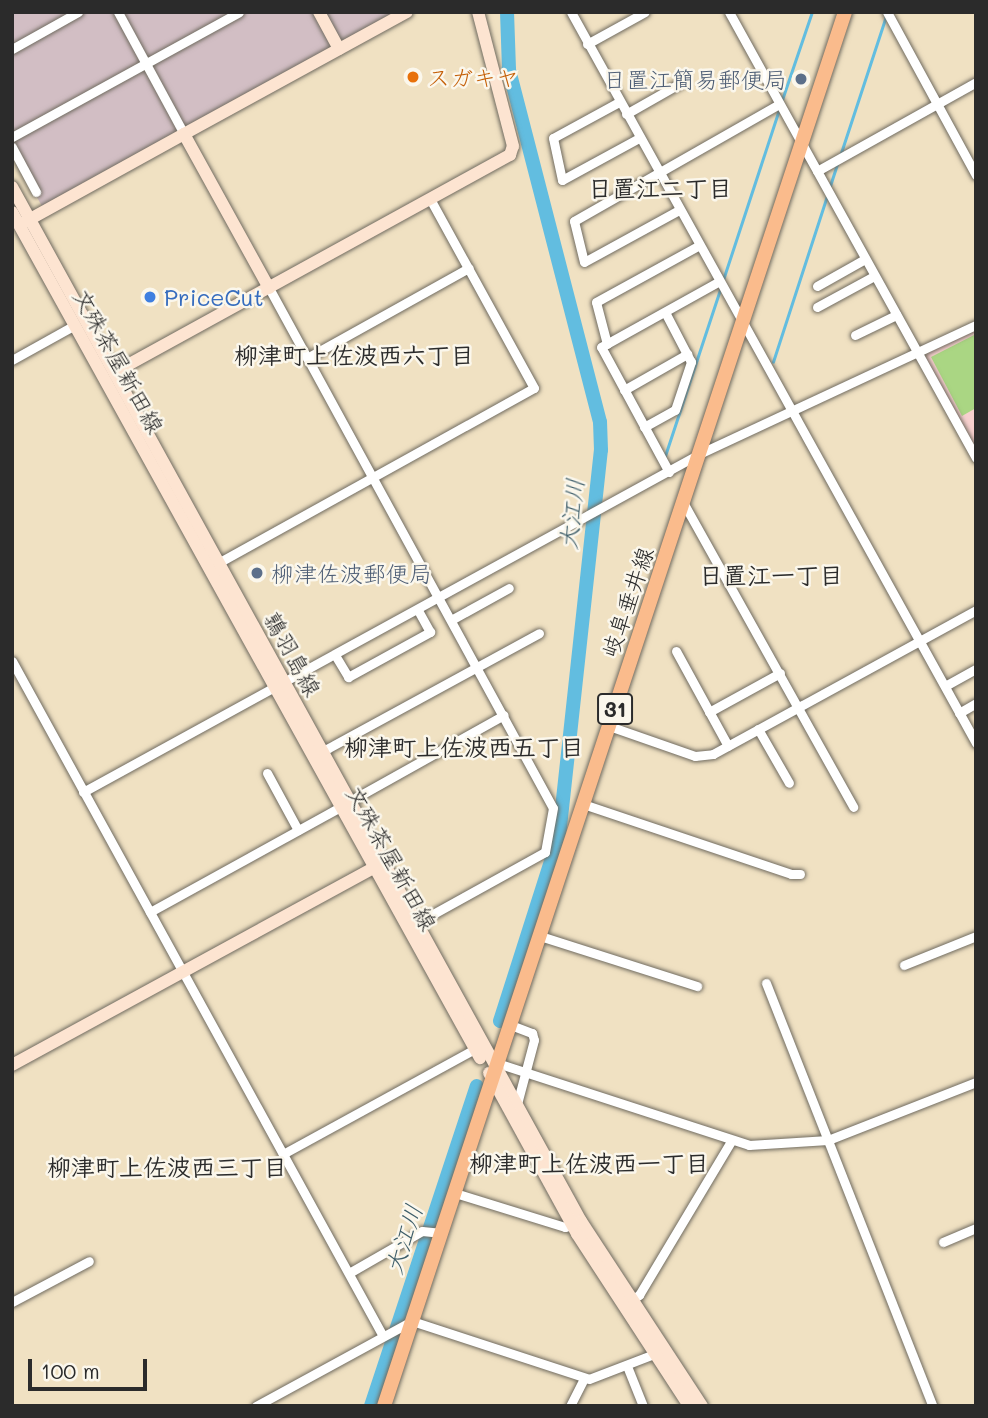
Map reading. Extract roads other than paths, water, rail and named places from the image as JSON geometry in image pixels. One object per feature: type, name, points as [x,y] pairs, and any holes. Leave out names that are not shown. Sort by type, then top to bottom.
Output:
[{"type":"main road","points":[[319,12],[339,49]]},
{"type":"main road","points":[[25,222],[407,12]]},
{"type":"main road","points":[[115,372],[510,155],[513,146],[478,12]]},
{"type":"main road","name":"岐阜垂井線","points":[[384,1406],[408,1324],[455,1193],[508,1024],[540,936],[557,848],[583,804],[845,12]]},
{"type":"main road","points":[[184,134],[269,288]]},
{"type":"main road","name":"鶉羽島線","points":[[12,187],[25,222],[115,372],[218,562],[280,685],[323,751],[345,804],[378,866],[417,923],[495,1070]]},
{"type":"main road","name":"文殊茶屋新田線","points":[[12,212],[25,222],[75,325],[345,804]]},
{"type":"main road","points":[[12,1065],[378,866]]},
{"type":"main road","name":"文殊茶屋新田線","points":[[378,866],[475,1049],[495,1070],[632,1300],[702,1406]]},
{"type":"main road","name":"文殊茶屋新田線","points":[[495,1070],[572,1224],[689,1406]]},
{"type":"street","points":[[12,49],[78,12]]},
{"type":"street","points":[[118,12],[184,134]]},
{"type":"street","points":[[12,137],[239,12]]},
{"type":"street","points":[[571,12],[698,246],[976,743]]},
{"type":"street","points":[[587,44],[645,12]]},
{"type":"street","points":[[729,12],[976,458]]},
{"type":"street","points":[[887,12],[976,175]]},
{"type":"street","points":[[626,114],[684,81]]},
{"type":"street","points":[[817,171],[976,82]]},
{"type":"street","points":[[619,102],[553,138],[562,180],[639,138]]},
{"type":"street","points":[[679,210],[584,262],[574,220],[779,104]]},
{"type":"street","points":[[12,147],[36,192]]},
{"type":"street","points":[[218,562],[534,388],[430,199]]},
{"type":"street","points":[[607,344],[596,302],[698,246]]},
{"type":"street","points":[[817,286],[865,259]]},
{"type":"street","points":[[307,358],[469,268]]},
{"type":"street","points":[[817,307],[874,276]]},
{"type":"street","points":[[669,472],[601,347],[718,282]]},
{"type":"street","points":[[269,288],[371,478],[504,715],[552,808],[557,848],[545,852],[417,923]]},
{"type":"street","points":[[644,427],[675,410],[691,362],[665,312]]},
{"type":"street","points":[[855,335],[896,315]]},
{"type":"street","points":[[12,360],[75,325]]},
{"type":"street","points":[[83,792],[699,454],[976,325]]},
{"type":"street","points":[[624,390],[687,354]]},
{"type":"street","points":[[684,504],[853,807]]},
{"type":"street","points":[[451,620],[509,588]]},
{"type":"street","points":[[335,655],[348,677],[430,632],[418,610]]},
{"type":"street","points":[[609,726],[695,757],[728,746],[976,610]]},
{"type":"street","points":[[323,751],[539,633]]},
{"type":"street","points":[[676,651],[728,746]]},
{"type":"street","points":[[12,662],[349,1273],[387,1334]]},
{"type":"street","points":[[944,686],[976,669]]},
{"type":"street","points":[[709,712],[780,673]]},
{"type":"street","points":[[959,712],[976,703]]},
{"type":"street","points":[[150,912],[504,715]]},
{"type":"street","points":[[758,729],[789,783]]},
{"type":"street","points":[[267,773],[298,830]]},
{"type":"street","points":[[583,804],[796,874]]},
{"type":"street","points":[[540,936],[697,986]]},
{"type":"street","points":[[904,965],[976,936]]},
{"type":"street","points":[[766,983],[933,1406]]},
{"type":"street","points":[[508,1024],[532,1033],[534,1048],[517,1106]]},
{"type":"street","points":[[283,1154],[475,1049]]},
{"type":"street","points":[[495,1070],[527,1072],[735,1142],[828,1140],[976,1082]]},
{"type":"street","points":[[632,1300],[639,1295],[735,1142]]},
{"type":"street","points":[[455,1193],[565,1227],[572,1224]]},
{"type":"street","points":[[943,1241],[976,1228]]},
{"type":"street","points":[[349,1273],[422,1231],[439,1232]]},
{"type":"street","points":[[12,1303],[89,1261]]},
{"type":"street","points":[[256,1406],[408,1324],[589,1379],[654,1354]]},
{"type":"street","points":[[627,1366],[643,1406]]},
{"type":"street","points":[[570,1406],[589,1379]]},
{"type":"waterway","name":"大江川","points":[[500,1021],[559,836],[601,450],[600,422],[509,69],[507,12]]},
{"type":"waterway","points":[[782,100],[812,12]]},
{"type":"waterway","points":[[841,153],[886,16]]},
{"type":"waterway","points":[[723,280],[779,110]]},
{"type":"waterway","points":[[830,186],[838,162]]},
{"type":"waterway","points":[[773,362],[827,196]]},
{"type":"waterway","points":[[665,456],[720,290]]},
{"type":"waterway","name":"大江川","points":[[371,1406],[477,1086]]},
{"type":"place","name":"スガキヤ","points":[[413,77]]},
{"type":"place","name":"日置江簡易郵便局","points":[[801,79]]},
{"type":"place","name":"PriceCut","points":[[150,297]]},
{"type":"place","name":"柳津佐波郵便局","points":[[257,573]]},
{"type":"district","name":"日置江二丁目","points":[[660,188]]},
{"type":"district","name":"柳津町上佐波西六丁目","points":[[354,355]]},
{"type":"district","name":"日置江一丁目","points":[[771,575]]},
{"type":"district","name":"柳津町上佐波西五丁目","points":[[464,747]]},
{"type":"district","name":"柳津町上佐波西一丁目","points":[[589,1163]]},
{"type":"district","name":"柳津町上佐波西三丁目","points":[[167,1167]]}]
